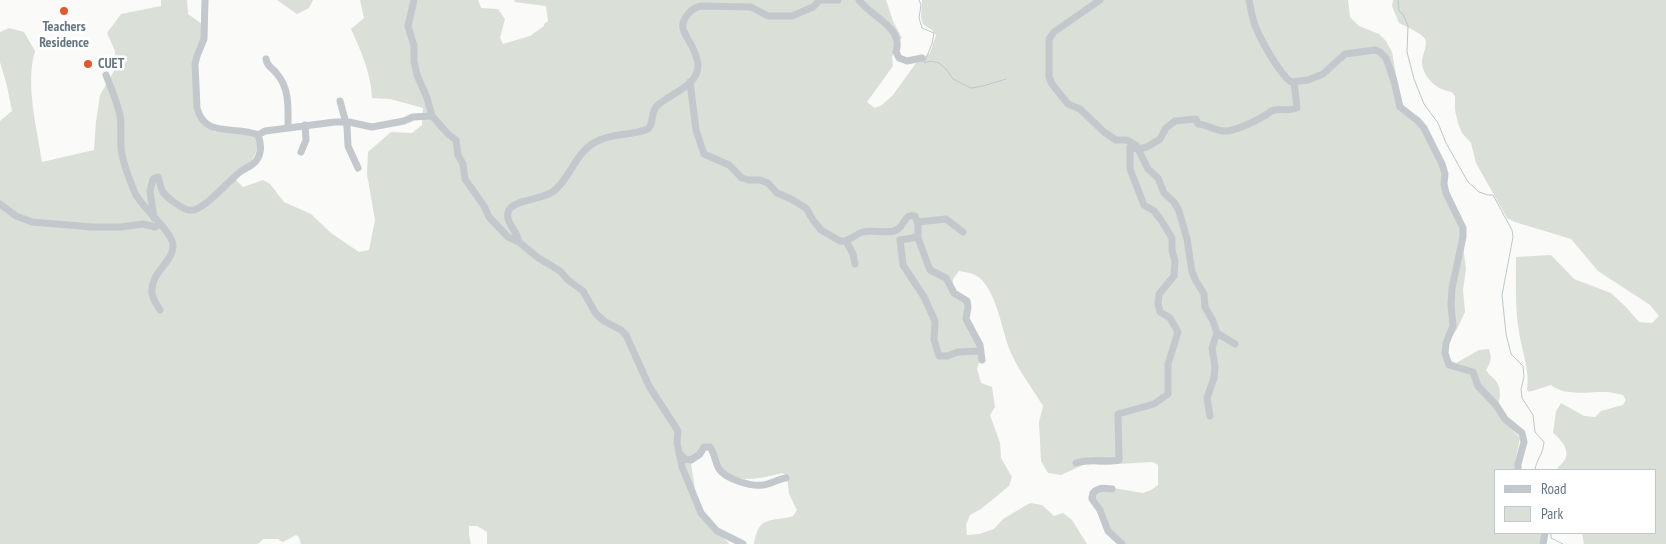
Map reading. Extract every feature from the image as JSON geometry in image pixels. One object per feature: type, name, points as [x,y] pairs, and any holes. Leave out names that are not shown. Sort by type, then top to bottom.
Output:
[{"type":"street","points":[[205,0],[204,39],[195,64],[198,114],[218,130],[246,131],[258,135]]},
{"type":"street","points":[[414,0],[408,26],[414,46],[417,75],[432,116],[456,140],[465,179],[484,206],[489,217],[508,237],[519,242],[537,257],[558,269],[568,280],[583,291],[596,314],[604,321],[624,332],[649,386],[678,431],[677,443],[682,466],[701,514],[717,531],[743,544]]},
{"type":"street","points":[[519,242],[508,216],[512,206],[552,193],[570,172],[581,154],[592,144],[602,139],[648,129],[652,125],[654,111],[658,105],[678,92],[695,76],[698,65],[691,44],[682,27],[684,19],[694,8],[701,6],[751,7],[768,16],[792,16],[813,7],[820,0],[838,0]]},
{"type":"street","points":[[859,0],[895,34],[898,39],[896,52],[899,58],[906,61],[922,58]]},
{"type":"street","points":[[1100,0],[1054,32],[1049,39],[1049,76],[1052,84],[1069,105],[1080,109],[1093,124],[1111,137],[1132,142],[1139,149],[1148,169],[1158,178],[1164,193],[1174,202],[1179,211],[1187,239],[1192,272],[1204,294],[1205,307],[1213,321],[1217,334],[1212,348],[1215,367],[1214,378],[1207,398],[1210,416]]},
{"type":"street","points":[[1249,0],[1252,16],[1260,36],[1288,80],[1294,82],[1316,78],[1345,54],[1375,50],[1386,58],[1394,81],[1400,108],[1418,121],[1424,128],[1444,170],[1446,193],[1464,232],[1452,288],[1452,326],[1446,343],[1445,358],[1449,365],[1473,372],[1478,386],[1496,405],[1505,419],[1522,433],[1524,442],[1518,469]]},
{"type":"street","points":[[266,59],[267,64],[277,74],[286,91],[289,114],[288,127]]},
{"type":"street","points":[[106,76],[120,114],[122,128],[121,147],[128,174],[136,194],[145,208],[170,235],[173,244],[171,255],[160,268],[153,285],[152,293],[160,310]]},
{"type":"street","points":[[690,82],[696,130],[704,154],[729,165],[742,178],[768,183],[777,193],[806,208],[821,230],[840,241],[846,241],[864,231],[894,231],[899,228],[909,215],[915,216],[918,222],[918,237],[930,270],[946,278],[954,293],[967,301],[966,319],[977,337],[982,360]]},
{"type":"street","points":[[1076,463],[1082,461],[1113,462],[1119,460],[1118,414],[1154,404],[1168,394],[1168,364],[1178,332],[1172,320],[1160,312],[1158,304],[1159,294],[1174,276],[1175,261],[1171,236],[1154,211],[1144,205],[1130,169],[1130,147],[1139,149],[1158,141],[1166,128],[1175,121],[1196,119],[1198,124],[1225,131],[1250,123],[1272,110],[1288,112],[1297,108],[1294,82]]},
{"type":"street","points":[[340,101],[347,127],[348,146],[358,168]]},
{"type":"street","points":[[258,135],[264,131],[305,125],[345,122],[372,127],[404,121],[413,117],[432,116]]},
{"type":"street","points":[[301,152],[306,140],[305,125]]},
{"type":"street","points":[[154,218],[150,191],[155,177],[158,177],[160,180],[162,191],[165,194],[187,210],[196,209],[216,195],[236,174],[257,160],[261,146],[258,135]]},
{"type":"street","points":[[0,204],[16,216],[32,222],[92,228],[121,228],[144,224],[154,227],[160,224]]},
{"type":"street","points":[[918,222],[946,218],[963,232]]},
{"type":"street","points":[[918,237],[900,240],[901,261],[924,297],[932,315],[935,324],[934,340],[939,356],[948,356],[958,352],[980,351]]},
{"type":"street","points":[[846,241],[856,264]]},
{"type":"street","points":[[1217,334],[1235,344]]},
{"type":"street","points":[[679,453],[685,459],[691,460],[700,454],[704,447],[710,447],[719,469],[725,476],[741,482],[764,485],[786,478]]},
{"type":"street","points":[[1112,489],[1097,489],[1092,493],[1092,499],[1100,510],[1108,532],[1122,544]]},
{"type":"green space","points":[[161,0],[187,0],[188,14],[202,24],[202,38],[196,54],[196,109],[209,128],[215,132],[252,135],[258,139],[256,152],[252,160],[234,174],[237,181],[243,187],[263,180],[270,184],[284,202],[311,214],[331,233],[359,252],[369,250],[375,220],[367,174],[368,152],[391,132],[412,133],[422,125],[423,108],[390,99],[372,98],[368,71],[351,29],[364,18],[360,0],[478,0],[481,8],[498,9],[505,19],[500,38],[503,44],[530,36],[548,21],[546,6],[515,2],[514,0],[886,0],[893,21],[902,38],[896,43],[892,58],[893,66],[867,102],[875,108],[882,105],[893,95],[916,63],[930,53],[936,35],[923,24],[921,18],[922,0],[1348,0],[1350,17],[1359,26],[1379,34],[1386,41],[1392,52],[1397,80],[1395,95],[1398,110],[1419,125],[1439,163],[1461,230],[1466,269],[1463,290],[1465,312],[1450,340],[1447,352],[1448,359],[1456,363],[1479,350],[1489,349],[1490,360],[1486,370],[1497,382],[1500,393],[1496,410],[1520,438],[1515,469],[1494,469],[1494,534],[1542,534],[1540,544],[1117,544],[1088,497],[1090,493],[1101,486],[1143,493],[1151,490],[1158,485],[1158,465],[1153,462],[1100,465],[1087,463],[1061,475],[1048,473],[1041,461],[1039,422],[1043,406],[1011,353],[992,295],[986,285],[979,277],[959,271],[953,279],[952,291],[967,302],[966,318],[978,349],[979,362],[977,369],[981,383],[992,387],[995,407],[990,415],[1000,443],[1001,458],[1012,477],[1009,486],[981,509],[970,515],[966,525],[967,535],[979,534],[994,529],[1003,519],[1030,503],[1042,505],[1054,516],[1063,513],[1072,520],[1087,544],[754,544],[756,534],[762,524],[767,521],[793,516],[797,510],[789,494],[787,476],[782,473],[749,479],[733,476],[720,466],[709,445],[693,458],[691,464],[695,489],[702,509],[719,535],[729,544],[487,544],[487,532],[477,526],[469,526],[471,544],[301,544],[299,537],[296,535],[283,542],[278,539],[263,539],[258,544],[0,544],[0,121],[12,111],[0,62],[0,32],[9,28],[24,32],[35,51],[31,77],[35,121],[42,162],[94,150],[100,95],[115,69],[115,51],[107,33],[121,14],[161,6]]},
{"type":"green space","points":[[277,0],[313,0],[309,8],[297,14]]},
{"type":"green space","points":[[1393,0],[1666,0],[1666,544],[1584,544],[1582,534],[1656,534],[1656,469],[1557,469],[1567,454],[1563,443],[1553,433],[1556,411],[1561,403],[1584,416],[1595,417],[1601,411],[1623,405],[1626,400],[1623,395],[1599,392],[1577,393],[1563,391],[1551,385],[1529,392],[1527,390],[1527,368],[1517,314],[1516,257],[1551,255],[1574,279],[1611,293],[1639,322],[1652,323],[1659,316],[1650,305],[1598,271],[1571,239],[1507,218],[1476,163],[1471,143],[1462,133],[1455,110],[1455,96],[1452,92],[1436,86],[1425,73],[1422,62],[1426,44],[1424,37],[1399,23],[1392,6]]},
{"type":"waterway","points":[[919,0],[921,5],[919,18],[922,28],[934,33],[932,44],[924,63],[931,61],[939,63],[953,79],[971,88],[1006,79]]},
{"type":"waterway","points":[[1398,0],[1399,11],[1403,14],[1408,26],[1407,52],[1414,79],[1424,104],[1438,123],[1446,143],[1468,182],[1479,192],[1493,195],[1512,230],[1513,237],[1502,295],[1506,334],[1511,354],[1523,366],[1522,398],[1533,415],[1535,432],[1544,442],[1535,469]]},
{"type":"waterway","points":[[1551,534],[1551,538],[1563,544]]},
{"type":"place","name":"Teachers Residence","points":[[64,11]]},
{"type":"place","name":"CUET","points":[[88,64]]}]
